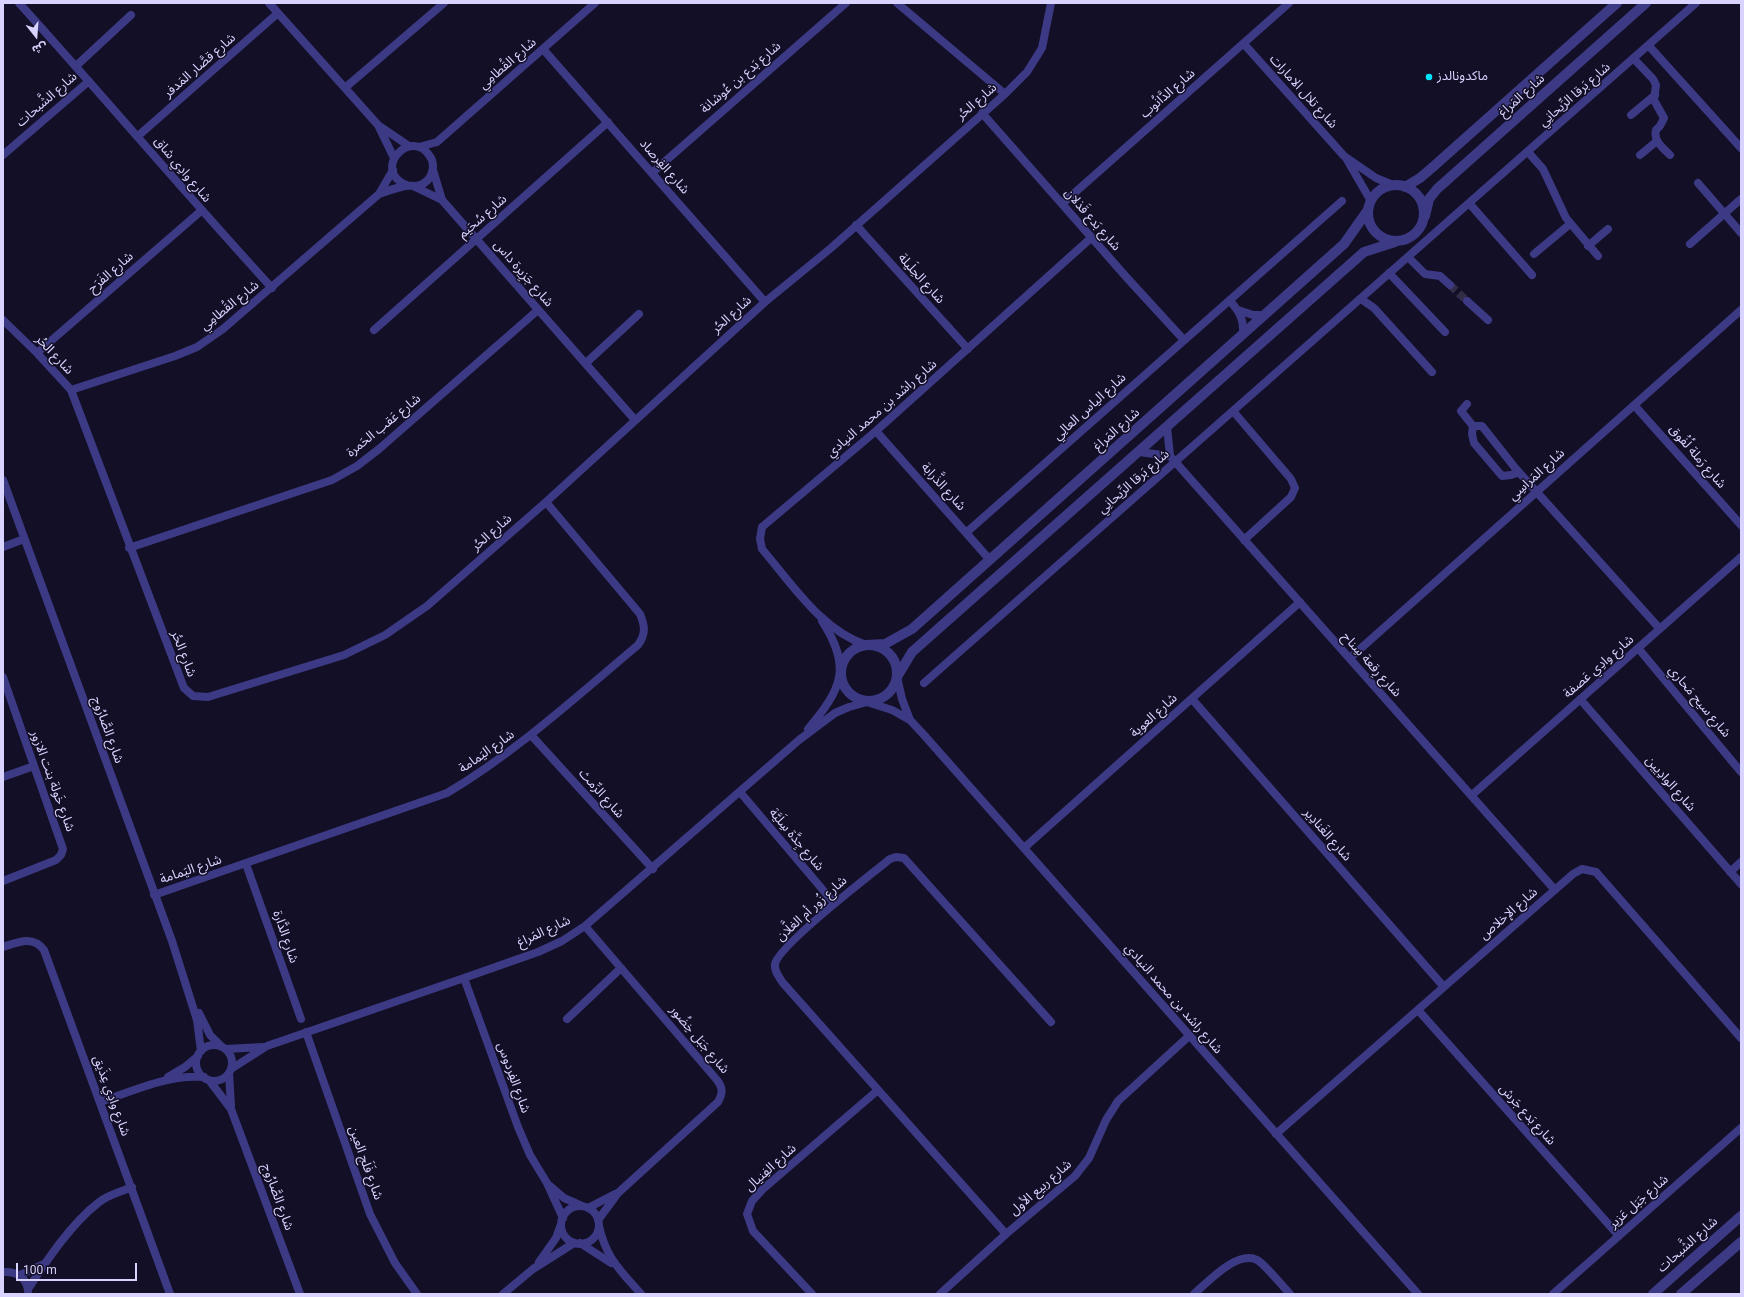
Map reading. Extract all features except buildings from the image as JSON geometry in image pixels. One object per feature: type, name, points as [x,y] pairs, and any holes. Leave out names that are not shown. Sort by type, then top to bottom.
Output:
[{"type":"street","name":"شارع وادِي شاق","points":[[19,3],[138,136],[201,211],[272,288]]},
{"type":"street","points":[[269,3],[346,87],[378,125],[394,158],[393,170],[397,180],[410,186],[426,182],[433,170],[432,160],[429,154],[419,147],[409,146],[403,148],[394,158]]},
{"type":"street","points":[[346,87],[444,3]]},
{"type":"street","name":"شارع القُطامِي","points":[[419,147],[437,142],[595,3]]},
{"type":"street","name":"شارع بَدع بن عُوشانة","points":[[652,172],[846,3]]},
{"type":"street","points":[[897,3],[1005,94]]},
{"type":"street","name":"شارع الحُر","points":[[3,320],[70,390],[129,548],[184,688],[193,696],[200,698],[344,655],[385,635],[427,606],[546,502],[765,302],[831,248],[1005,94],[1028,72],[1042,48],[1051,3]]},
{"type":"street","name":"شارع الدَّانُوب","points":[[1062,204],[1290,3]]},
{"type":"street","name":"شارع المَراغ","points":[[1405,186],[1420,178],[1434,166],[1617,3]]},
{"type":"street","name":"شارع المَراغ","points":[[1425,216],[1429,199],[1437,189],[1646,3]]},
{"type":"street","name":"شارع بَرقا الرِّيحانِي","points":[[924,683],[1172,459],[1233,411],[1634,60],[1696,3]]},
{"type":"street","name":"شارع قصَّار المَدفر","points":[[138,136],[278,14]]},
{"type":"street","points":[[76,66],[131,15]]},
{"type":"street","name":"شارع تلال الامارات","points":[[1244,44],[1344,156],[1376,178],[1393,185]]},
{"type":"street","points":[[1649,46],[1741,148]]},
{"type":"street","name":"شارع الفِرصاد","points":[[543,49],[765,302]]},
{"type":"street","points":[[1634,60],[1653,79],[1656,85],[1655,104],[1664,118],[1655,134],[1657,141],[1670,155]]},
{"type":"street","name":"شارع الشَّبحات","points":[[3,155],[89,81]]},
{"type":"street","points":[[1631,115],[1655,95]]},
{"type":"street","name":"شارع بَدع قَذلان","points":[[982,113],[1184,340]]},
{"type":"street","name":"شارع سُحَيم","points":[[374,330],[608,122]]},
{"type":"street","points":[[378,125],[409,146]]},
{"type":"street","points":[[1640,155],[1657,141]]},
{"type":"street","points":[[432,160],[437,142]]},
{"type":"street","points":[[1528,152],[1543,169],[1553,193],[1570,224],[1598,256]]},
{"type":"street","name":"شارع تلال الامارات","points":[[1344,156],[1369,205]]},
{"type":"street","name":"شارع القُطامِي","points":[[70,390],[175,356],[197,347],[222,329],[272,288],[378,194],[393,170]]},
{"type":"street","name":"شارع جَزِيرة داس","points":[[433,170],[442,200],[635,420]]},
{"type":"street","points":[[1698,183],[1741,233]]},
{"type":"street","points":[[897,677],[897,667],[893,657],[886,650],[876,646],[866,645],[854,649],[845,658],[841,670],[842,681],[847,692],[856,699],[868,702],[878,700],[887,695],[894,687],[897,677],[912,652],[1364,252],[1412,238],[1418,232],[1425,216],[1424,207],[1420,198],[1414,191],[1405,186],[1393,185],[1380,190],[1369,205],[1368,219],[1372,228],[1382,238],[1395,242]]},
{"type":"street","name":"شارع القُطامِي","points":[[378,194],[410,186]]},
{"type":"street","name":"شارع جَزِيرة داس","points":[[410,186],[442,200]]},
{"type":"street","points":[[1690,244],[1741,199]]},
{"type":"street","name":"شارع الياس العالِي","points":[[967,532],[1342,201]]},
{"type":"street","points":[[1469,203],[1532,276]]},
{"type":"street","name":"شارع المَراغ","points":[[866,645],[885,644],[912,629],[1344,244],[1369,205]]},
{"type":"street","name":"شارع الفَرَح","points":[[36,353],[201,211]]},
{"type":"street","points":[[1534,254],[1570,224]]},
{"type":"street","name":"شارع الحِلَيلة","points":[[856,226],[968,349]]},
{"type":"street","points":[[1588,246],[1608,229]]},
{"type":"street","name":"شارع راشد بن محمد النيادي","points":[[841,670],[836,644],[814,610],[762,549],[760,540],[762,527],[876,431],[1092,238]]},
{"type":"street","points":[[1408,257],[1425,274],[1440,276],[1450,285]]},
{"type":"street","points":[[1389,273],[1444,332]]},
{"type":"street","points":[[1361,299],[1374,308],[1432,372]]},
{"type":"street","points":[[1230,301],[1238,310],[1243,324],[1243,333]]},
{"type":"street","points":[[1468,301],[1488,320]]},
{"type":"street","name":"شارع عَقب الحَمرة","points":[[129,548],[332,480],[357,466],[379,449],[538,310]]},
{"type":"street","points":[[1238,310],[1253,315],[1264,315]]},
{"type":"street","name":"شارع المَراسِي","points":[[1350,658],[1741,310]]},
{"type":"street","points":[[586,364],[639,314]]},
{"type":"street","points":[[1467,404],[1461,411],[1473,426],[1472,434],[1474,443],[1502,476],[1519,472]]},
{"type":"street","name":"شارع رَملة لُفُوق","points":[[1634,405],[1741,525]]},
{"type":"street","points":[[1233,411],[1291,479],[1296,488],[1291,497],[1244,540]]},
{"type":"street","points":[[1139,452],[1172,459],[1167,426]]},
{"type":"street","points":[[1473,426],[1482,426],[1519,472],[1660,629]]},
{"type":"street","name":"شارع الذَّرابة","points":[[876,431],[967,532],[990,560]]},
{"type":"street","name":"شارع رِقعة سِناح","points":[[1172,459],[1555,890]]},
{"type":"street","name":"شارع الصَّارُوج","points":[[3,480],[188,988],[204,1026],[224,1048]]},
{"type":"street","name":"شارع اليَمامة","points":[[154,895],[447,793],[484,770],[531,735],[638,645],[643,638],[645,631],[644,623],[640,614],[546,502]]},
{"type":"street","points":[[3,547],[24,539]]},
{"type":"street","name":"شارع وادِي عَصفة","points":[[1472,795],[1741,557]]},
{"type":"street","name":"شارع العوية","points":[[1024,848],[1300,602]]},
{"type":"street","name":"شارع راشد بن محمد النيادي","points":[[814,610],[844,636],[866,645]]},
{"type":"street","name":"شارع سيح مَحاري","points":[[1638,648],[1741,772]]},
{"type":"street","name":"شارع المَراغ","points":[[799,740],[831,701],[836,690],[841,670]]},
{"type":"street","name":"شارع خَولة بنت الازور","points":[[3,677],[63,849],[61,855],[56,860],[3,881]]},
{"type":"street","name":"شارع راشد بن محمد النيادي","points":[[897,677],[902,698],[910,720]]},
{"type":"street","name":"شارع الغَنادِير","points":[[1192,699],[1444,987]]},
{"type":"street","name":"شارع الوادِيين","points":[[1580,699],[1741,884]]},
{"type":"street","name":"شارع المَراغ","points":[[230,1071],[267,1046],[538,952],[562,941],[585,926],[653,869],[799,740],[835,713],[849,707],[868,702]]},
{"type":"street","name":"شارع راشد بن محمد النيادي","points":[[868,702],[892,710],[910,720],[1418,1294]]},
{"type":"street","name":"شارع الرِّمث","points":[[531,735],[653,869]]},
{"type":"street","points":[[3,777],[34,766]]},
{"type":"street","name":"شارع جِدَّة سِلَيَّة","points":[[740,792],[834,903]]},
{"type":"street","name":"شارع زُور أم الغلَّان","points":[[1006,1234],[783,983],[776,973],[775,963],[782,951],[834,903],[890,859],[896,857],[904,858],[1051,1022]]},
{"type":"street","points":[[1730,872],[1741,862]]},
{"type":"street","name":"شارع الدَّارة","points":[[246,864],[301,1019]]},
{"type":"street","name":"شارع الإخلاص","points":[[1276,1134],[1573,874],[1582,869],[1596,872],[1741,1038]]},
{"type":"street","name":"شارع جَبَل خِضُور","points":[[585,926],[722,1087],[722,1092],[718,1102],[618,1193],[599,1223]]},
{"type":"street","name":"شارع وادِي عِذَيق","points":[[3,948],[22,941],[29,941],[40,946],[44,950],[170,1294]]},
{"type":"street","points":[[567,1019],[621,968]]},
{"type":"street","name":"شارع الفِردوس","points":[[464,978],[518,1127],[530,1155],[547,1182],[562,1221]]},
{"type":"street","name":"شارع الصَّارُوج","points":[[188,988],[199,1032],[199,1053]]},
{"type":"street","name":"شارع بَدع جَرش","points":[[1418,1010],[1619,1236]]},
{"type":"street","name":"شارع فَلَج العين","points":[[306,1032],[370,1214],[395,1263],[417,1294]]},
{"type":"street","name":"شارع ربيع الأول","points":[[940,1294],[1006,1234],[1075,1176],[1089,1158],[1106,1120],[1118,1101],[1189,1036]]},
{"type":"street","points":[[100,1102],[158,1083],[179,1078],[220,1080],[230,1071],[232,1058],[224,1048],[210,1045],[199,1053],[185,1067],[158,1083]]},
{"type":"street","name":"شارع المَراغ","points":[[224,1048],[267,1046]]},
{"type":"street","points":[[199,1053],[197,1068],[206,1079]]},
{"type":"street","name":"شارع الصَّارُوج","points":[[230,1071],[231,1109]]},
{"type":"street","name":"شارع الصَّارُوج","points":[[206,1079],[224,1097],[231,1109],[300,1294]]},
{"type":"street","name":"شارع الفِنيال","points":[[812,1294],[753,1231],[747,1214],[752,1201],[763,1189],[878,1090]]},
{"type":"street","name":"شارع جَبَل عَزير","points":[[1553,1294],[1741,1128]]},
{"type":"street","name":"شارع الفِردوس","points":[[547,1182],[564,1198],[585,1207]]},
{"type":"street","points":[[28,1292],[47,1262],[74,1227],[99,1202],[132,1187]]},
{"type":"street","name":"شارع جَبَل خِضُور","points":[[585,1207],[618,1193]]},
{"type":"street","points":[[533,1269],[556,1238],[562,1221],[570,1209],[585,1207],[596,1215],[605,1250],[615,1265],[641,1294]]},
{"type":"street","name":"شارع الشَّبحات","points":[[1653,1294],[1741,1216]]},
{"type":"street","points":[[562,1221],[564,1235],[615,1265]]},
{"type":"street","points":[[503,1294],[533,1269],[577,1243],[591,1240],[595,1236],[599,1223]]},
{"type":"street","points":[[1681,1294],[1741,1242]]},
{"type":"street","points":[[1194,1294],[1226,1266],[1245,1258],[1258,1260],[1290,1294]]},
{"type":"street","points":[[3,1272],[16,1273],[47,1262]]},
{"type":"street","points":[[3,1265],[26,1281],[28,1292]]},
{"type":"tunnel","points":[[1450,285],[1467,301]]},
{"type":"place","name":"ماكدونالدز","points":[[1429,77]]}]
